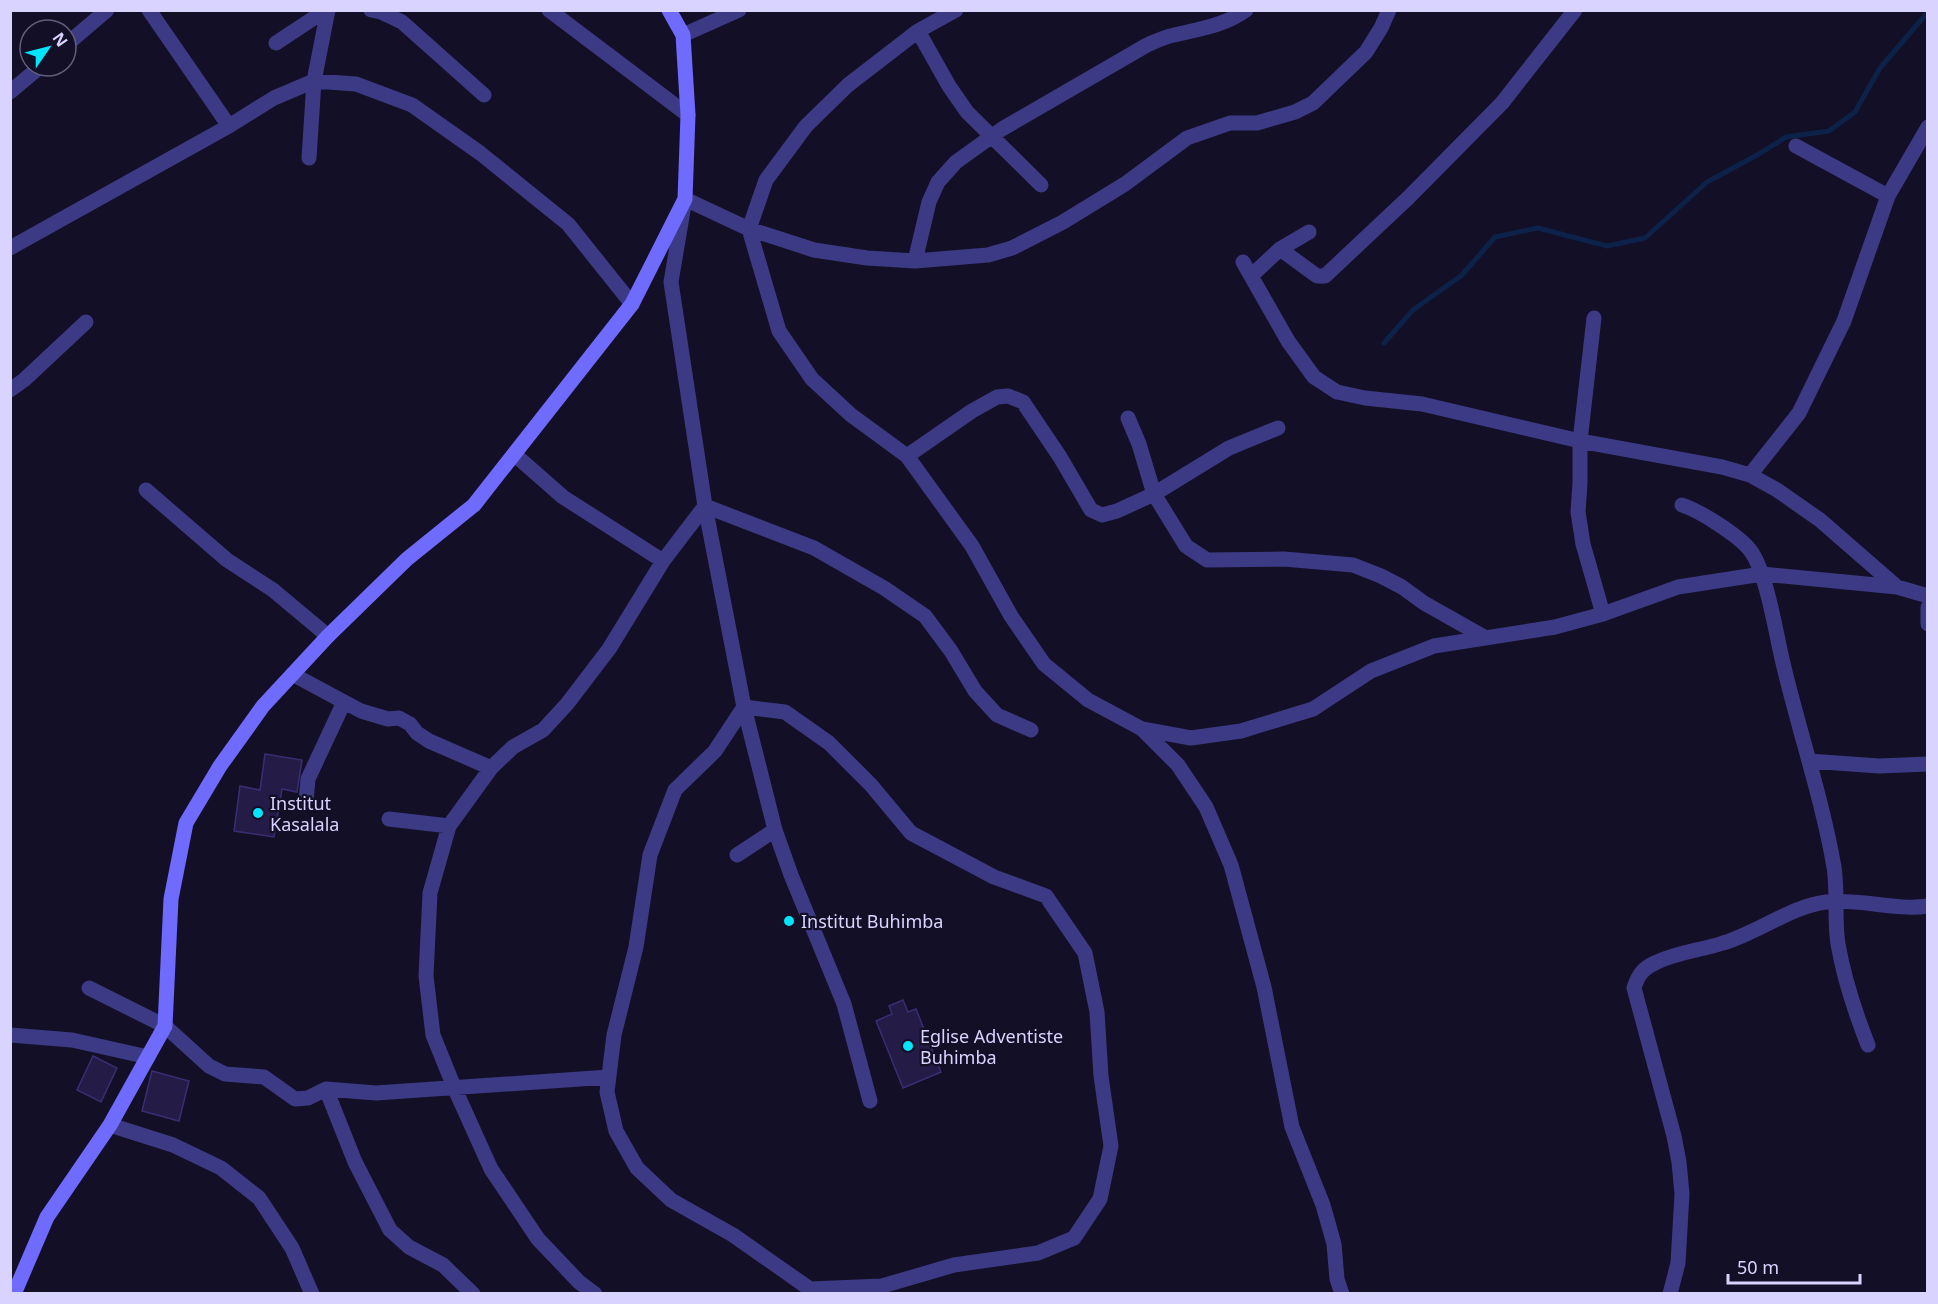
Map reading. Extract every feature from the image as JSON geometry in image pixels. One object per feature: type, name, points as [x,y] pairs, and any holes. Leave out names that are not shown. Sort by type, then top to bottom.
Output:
[{"type":"street","points":[[78,35],[107,10]]},
{"type":"street","points":[[148,10],[229,126]]},
{"type":"street","points":[[276,43],[327,10]]},
{"type":"street","points":[[309,158],[314,81],[327,10]]},
{"type":"street","points":[[371,10],[402,22],[484,96]]},
{"type":"street","points":[[549,10],[688,115]]},
{"type":"street","points":[[669,10],[682,35],[688,115],[685,199],[671,282],[705,506],[744,707],[775,830],[844,1004],[870,1101]]},
{"type":"street","points":[[682,35],[739,10]]},
{"type":"street","points":[[956,10],[918,31],[848,85],[806,126],[766,180],[749,229],[779,331],[812,380],[851,415],[907,456],[972,546],[1011,616],[1044,664],[1088,700],[1142,729],[1178,765],[1206,807],[1231,865],[1264,987],[1292,1127],[1323,1206],[1334,1244],[1336,1280],[1342,1293]]},
{"type":"street","points":[[915,261],[929,202],[938,182],[956,162],[993,136],[1147,45],[1171,35],[1203,29],[1235,18],[1246,10]]},
{"type":"street","points":[[685,199],[749,229],[814,250],[867,258],[915,261],[988,255],[1012,249],[1063,222],[1125,184],[1187,138],[1230,123],[1257,123],[1295,112],[1313,103],[1366,52],[1389,10]]},
{"type":"street","points":[[1280,249],[1317,276],[1325,276],[1408,198],[1502,103],[1575,10]]},
{"type":"street","points":[[918,31],[949,86],[967,112],[1041,185]]},
{"type":"street","points":[[10,92],[27,78]]},
{"type":"street","points":[[10,248],[229,126],[274,98],[314,81],[356,84],[412,105],[480,153],[568,224],[632,304]]},
{"type":"street","points":[[1750,475],[1804,403],[1844,321],[1888,196],[1928,127]]},
{"type":"street","points":[[1796,146],[1888,196]]},
{"type":"street","points":[[14,1293],[47,1217],[110,1125],[165,1026],[171,899],[186,822],[220,766],[263,706],[328,636],[407,559],[474,505],[632,304],[685,199]]},
{"type":"street","points":[[1251,276],[1280,249],[1309,232]]},
{"type":"street","points":[[1243,262],[1288,341],[1314,377],[1337,392],[1365,399],[1422,404],[1580,441],[1722,467],[1750,475],[1777,489],[1820,520],[1897,587]]},
{"type":"street","points":[[1594,318],[1580,441],[1578,512],[1583,544],[1603,614]]},
{"type":"street","points":[[10,390],[87,322]]},
{"type":"street","points":[[907,456],[972,411],[997,397],[1008,396],[1023,402],[1036,419],[1091,510],[1102,514],[1117,511],[1154,494],[1229,448],[1278,428]]},
{"type":"street","points":[[1128,418],[1139,444],[1154,494],[1185,546],[1208,560],[1284,559],[1353,565],[1402,587],[1424,603],[1486,638]]},
{"type":"street","points":[[514,454],[563,497],[663,561]]},
{"type":"street","points":[[146,490],[227,560],[273,590],[328,636]]},
{"type":"street","points":[[1682,505],[1692,508],[1738,538],[1750,551],[1762,574],[1834,869],[1838,943],[1848,988],[1868,1045]]},
{"type":"street","points":[[595,1293],[579,1282],[538,1239],[491,1169],[454,1088],[433,1035],[426,976],[430,893],[449,826],[491,768],[513,747],[543,730],[567,704],[609,649],[663,561],[705,506]]},
{"type":"street","points":[[705,506],[814,548],[884,588],[926,616],[982,699],[997,715],[1031,730]]},
{"type":"street","points":[[1142,729],[1191,738],[1241,731],[1313,709],[1371,671],[1434,646],[1555,627],[1603,614],[1678,587],[1762,574],[1897,587],[1928,596]]},
{"type":"street","points":[[1928,607],[1928,624]]},
{"type":"street","points":[[294,675],[361,711],[388,719],[399,718],[410,724],[417,733],[429,741],[491,768]]},
{"type":"street","points":[[306,801],[308,779],[344,702]]},
{"type":"street","points":[[744,707],[785,712],[829,743],[871,785],[911,833],[994,877],[1046,896],[1085,953],[1097,1012],[1101,1076],[1111,1146],[1100,1199],[1074,1238],[1038,1253],[954,1265],[882,1286],[810,1289],[732,1235],[671,1200],[637,1168],[616,1131],[607,1092],[614,1035],[636,947],[650,855],[675,790],[715,751],[744,707]]},
{"type":"street","points":[[1809,761],[1879,766],[1928,764]]},
{"type":"street","points":[[389,819],[449,826]]},
{"type":"street","points":[[737,855],[775,830]]},
{"type":"street","points":[[1670,1293],[1677,1263],[1682,1194],[1679,1162],[1634,988],[1639,974],[1656,962],[1725,943],[1824,902],[1928,906]]},
{"type":"street","points":[[89,988],[165,1026],[209,1066],[225,1074],[264,1077],[295,1099],[308,1098],[326,1089],[376,1093],[609,1077]]},
{"type":"street","points":[[10,1035],[72,1040],[148,1057]]},
{"type":"street","points":[[326,1089],[356,1162],[390,1230],[409,1247],[443,1265],[473,1293]]},
{"type":"street","points":[[110,1125],[172,1144],[212,1163],[259,1198],[292,1248],[312,1293]]},
{"type":"building","points":[[265,754],[302,760],[297,792],[282,789],[274,837],[234,831],[240,786],[260,790]]},
{"type":"building","name":"Eglise Adventiste Buhimba","points":[[903,1000],[908,1012],[916,1009],[941,1072],[903,1088],[876,1021],[892,1014],[889,1006]]},
{"type":"building","points":[[93,1056],[117,1068],[101,1102],[77,1090]]},
{"type":"building","points":[[152,1071],[189,1081],[179,1121],[142,1111]]},
{"type":"waterway","points":[[1384,343],[1413,310],[1462,275],[1495,237],[1538,228],[1607,246],[1645,238],[1707,182],[1786,137],[1829,131],[1855,112],[1880,68],[1928,12]]},
{"type":"place","name":"Institut Kasalala","points":[[258,813]]},
{"type":"place","name":"Institut Buhimba","points":[[789,921]]},
{"type":"place","name":"Eglise Adventiste Buhimba","points":[[908,1046]]}]
